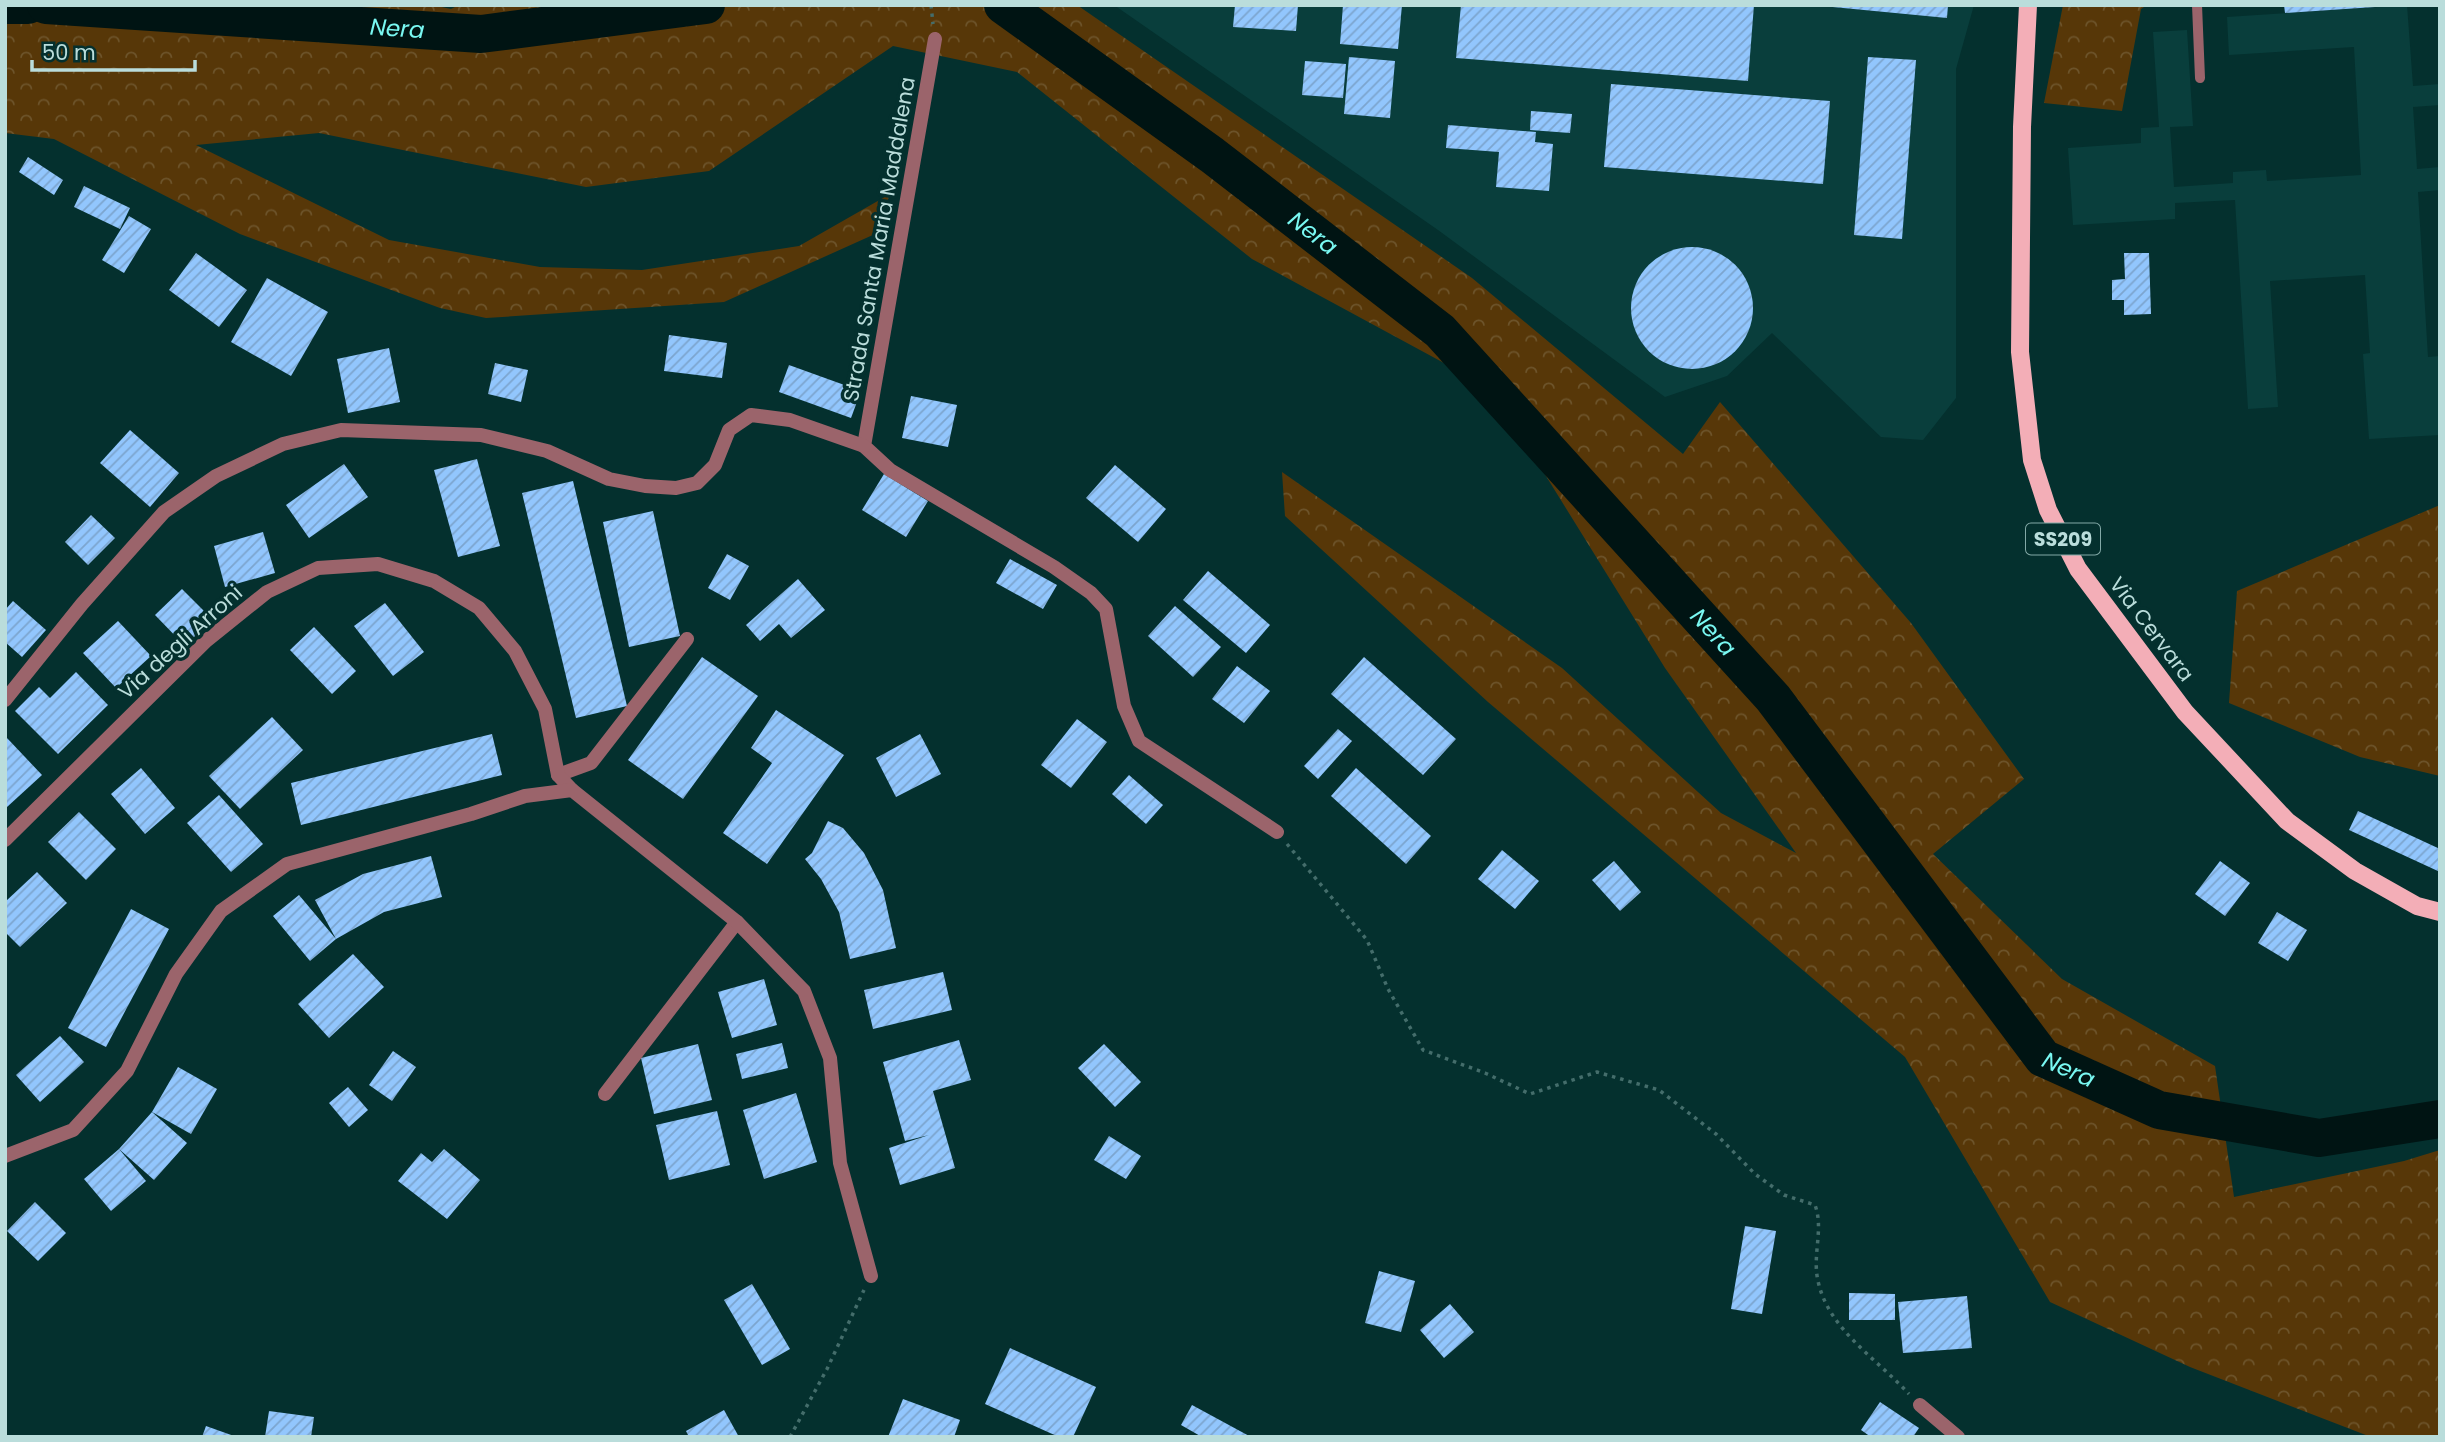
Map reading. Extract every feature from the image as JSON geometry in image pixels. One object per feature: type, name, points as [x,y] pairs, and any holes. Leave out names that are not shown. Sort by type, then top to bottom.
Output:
[{"type":"main road","name":"Via Cervara","points":[[2028,5],[2022,127],[2020,352],[2032,460],[2048,510],[2078,569],[2185,712],[2287,821],[2355,871],[2417,906],[2440,912]]},
{"type":"street","name":"Strada Santa Maria Maddalena","points":[[864,446],[935,39]]},
{"type":"street","points":[[5,700],[82,604],[164,512],[216,476],[283,444],[341,430],[481,435],[547,451],[609,479],[645,486],[676,488],[697,483],[715,466],[729,430],[751,415],[790,420],[864,446],[890,470],[1054,566],[1091,593],[1106,609],[1124,706],[1139,741],[1277,832]]},
{"type":"street","name":"Via degli Arroni","points":[[5,840],[206,640],[267,592],[318,568],[378,564],[434,581],[480,608],[515,651],[545,709],[558,775]]},
{"type":"street","points":[[687,639],[591,763],[558,775],[572,790],[737,922],[804,991],[831,1059],[840,1163],[871,1276]]},
{"type":"street","points":[[5,1156],[73,1129],[127,1071],[177,974],[221,911],[287,864],[471,814],[525,796],[572,790]]},
{"type":"street","points":[[605,1094],[737,922]]},
{"type":"street","points":[[1920,1405],[1958,1437]]},
{"type":"lane","points":[[2197,5],[2200,78]]},
{"type":"path","points":[[1277,832],[1367,940],[1388,989],[1423,1050],[1485,1073],[1530,1094],[1597,1073],[1659,1090],[1716,1134],[1755,1174],[1784,1195],[1815,1206],[1821,1219],[1816,1246],[1818,1280],[1827,1310],[1920,1405]]},
{"type":"path","points":[[790,1437],[827,1369],[871,1276]]},
{"type":"shaded area","points":[[1114,5],[1974,5],[1956,69],[1956,398],[1923,440],[1881,437],[1772,333],[1727,376],[1665,397],[1438,230]]},
{"type":"shaded area","points":[[2407,5],[2413,86],[2440,84],[2440,105],[2413,107],[2417,169],[2440,167],[2440,190],[2418,192],[2428,357],[2440,356],[2440,435],[2369,439],[2363,354],[2370,353],[2365,275],[2270,281],[2278,407],[2248,409],[2235,200],[2175,203],[2175,219],[2073,225],[2068,148],[2141,143],[2141,128],[2159,127],[2153,32],[2187,30],[2193,126],[2170,127],[2174,187],[2233,183],[2233,172],[2266,170],[2267,181],[2361,175],[2354,47],[2229,55],[2227,17]]},
{"type":"green space","points":[[5,5],[432,5],[451,9],[459,5],[1077,5],[1472,278],[1683,454],[1720,402],[1911,623],[2024,779],[1933,854],[2062,979],[2215,1066],[2234,1197],[2404,1161],[2440,1150],[2440,1437],[2371,1437],[2190,1367],[2050,1302],[1905,1057],[1488,702],[1285,516],[1282,472],[1562,668],[1721,813],[1796,853],[1665,668],[1492,389],[1252,259],[1017,72],[893,46],[709,171],[586,187],[319,133],[196,145],[389,240],[540,267],[642,270],[799,246],[890,194],[875,234],[724,302],[486,318],[440,308],[240,234],[54,139],[5,133]]},
{"type":"green space","points":[[2063,5],[2147,5],[2141,9],[2122,111],[2044,103]]},
{"type":"green space","points":[[2440,505],[2440,776],[2360,757],[2229,703],[2237,591]]},
{"type":"building","points":[[1235,5],[1298,5],[1296,31],[1233,27]]},
{"type":"building","points":[[1343,5],[1402,5],[1398,49],[1340,44]]},
{"type":"building","points":[[1461,5],[1754,5],[1748,81],[1456,58]]},
{"type":"building","points":[[1812,5],[1948,5],[1947,18]]},
{"type":"building","points":[[2284,5],[2375,5],[2375,7],[2285,13]]},
{"type":"building","points":[[1349,57],[1395,61],[1390,118],[1344,114]]},
{"type":"building","points":[[1868,57],[1916,60],[1902,239],[1854,235]]},
{"type":"building","points":[[1305,61],[1346,64],[1343,98],[1302,95]]},
{"type":"building","points":[[1611,84],[1830,101],[1823,184],[1604,167]]},
{"type":"building","points":[[1531,111],[1572,114],[1570,133],[1530,130]]},
{"type":"building","points":[[1448,125],[1536,132],[1535,142],[1553,144],[1549,191],[1496,187],[1499,152],[1446,148]]},
{"type":"building","points":[[28,157],[63,180],[54,195],[19,172]]},
{"type":"building","points":[[84,186],[130,208],[120,229],[74,207]]},
{"type":"building","points":[[129,216],[151,229],[124,273],[102,260]]},
{"type":"building","points":[[1692,247],[1715,252],[1735,265],[1748,285],[1753,308],[1748,331],[1735,351],[1715,364],[1692,369],[1669,364],[1649,351],[1636,331],[1631,308],[1636,285],[1649,265],[1669,252]]},
{"type":"building","points":[[196,253],[247,290],[219,327],[169,290]]},
{"type":"building","points":[[2124,253],[2149,253],[2151,314],[2124,315],[2124,300],[2112,300],[2112,280],[2125,279]]},
{"type":"building","points":[[267,278],[328,312],[291,376],[231,342]]},
{"type":"building","points":[[669,335],[727,343],[722,378],[664,371]]},
{"type":"building","points":[[389,348],[400,402],[348,413],[337,359]]},
{"type":"building","points":[[495,363],[528,370],[521,402],[488,394]]},
{"type":"building","points":[[789,365],[861,391],[851,418],[779,392]]},
{"type":"building","points":[[911,396],[957,405],[948,447],[902,438]]},
{"type":"building","points":[[130,430],[179,473],[150,507],[100,463]]},
{"type":"building","points":[[477,459],[500,546],[458,557],[434,470]]},
{"type":"building","points":[[344,464],[368,497],[309,538],[286,505]]},
{"type":"building","points":[[1115,465],[1166,509],[1138,542],[1086,498]]},
{"type":"building","points":[[884,474],[928,501],[906,537],[862,510]]},
{"type":"building","points":[[573,481],[627,706],[576,718],[522,493]]},
{"type":"building","points":[[653,511],[680,636],[629,647],[603,522]]},
{"type":"building","points":[[91,515],[115,538],[88,565],[65,542]]},
{"type":"building","points":[[263,532],[275,573],[225,587],[214,546]]},
{"type":"building","points":[[727,554],[749,566],[730,600],[708,588]]},
{"type":"building","points":[[1010,559],[1057,585],[1043,609],[996,583]]},
{"type":"building","points":[[1208,571],[1270,625],[1246,653],[1183,600]]},
{"type":"building","points":[[798,579],[825,610],[791,638],[779,624],[760,641],[746,625]]},
{"type":"building","points":[[182,589],[212,619],[185,646],[155,615]]},
{"type":"building","points":[[13,601],[46,630],[22,657],[5,642],[5,610]]},
{"type":"building","points":[[385,603],[424,652],[393,676],[354,626]]},
{"type":"building","points":[[1175,606],[1221,647],[1193,677],[1148,636]]},
{"type":"building","points":[[118,621],[151,656],[116,688],[83,653]]},
{"type":"building","points":[[314,627],[356,671],[332,694],[290,650]]},
{"type":"building","points":[[702,657],[758,696],[683,799],[628,760]]},
{"type":"building","points":[[1364,657],[1456,739],[1423,775],[1331,694]]},
{"type":"building","points":[[1237,666],[1270,691],[1244,723],[1212,699]]},
{"type":"building","points":[[76,672],[108,705],[58,754],[15,711],[39,687],[50,698]]},
{"type":"building","points":[[776,710],[844,755],[767,864],[723,833],[772,763],[751,748]]},
{"type":"building","points":[[272,717],[303,750],[240,809],[209,776]]},
{"type":"building","points":[[1077,719],[1107,742],[1071,788],[1041,765]]},
{"type":"building","points":[[1338,729],[1352,741],[1318,779],[1304,766]]},
{"type":"building","points":[[492,734],[502,775],[301,825],[291,783]]},
{"type":"building","points":[[920,734],[941,774],[896,797],[876,758]]},
{"type":"building","points":[[7,738],[42,775],[7,807],[5,740]]},
{"type":"building","points":[[141,768],[175,808],[145,834],[111,794]]},
{"type":"building","points":[[1356,768],[1431,836],[1406,864],[1331,796]]},
{"type":"building","points":[[1129,775],[1163,805],[1146,824],[1112,794]]},
{"type":"building","points":[[219,795],[263,844],[231,872],[187,823]]},
{"type":"building","points":[[2358,811],[2440,849],[2440,872],[2349,830]]},
{"type":"building","points":[[79,812],[116,849],[86,880],[48,842]]},
{"type":"building","points":[[828,821],[843,828],[864,853],[883,890],[896,948],[850,959],[839,912],[821,879],[805,859],[812,853]]},
{"type":"building","points":[[1502,850],[1539,881],[1515,909],[1478,879]]},
{"type":"building","points":[[431,856],[442,897],[384,912],[336,939],[315,900],[363,874]]},
{"type":"building","points":[[1614,861],[1641,892],[1620,911],[1592,880]]},
{"type":"building","points":[[2220,861],[2250,883],[2225,916],[2195,894]]},
{"type":"building","points":[[37,872],[67,903],[20,947],[5,932],[5,902]]},
{"type":"building","points":[[299,895],[336,939],[310,961],[273,916]]},
{"type":"building","points":[[131,909],[169,929],[106,1047],[68,1028]]},
{"type":"building","points":[[2277,912],[2307,930],[2288,961],[2258,943]]},
{"type":"building","points":[[353,954],[384,987],[329,1038],[298,1004]]},
{"type":"building","points":[[943,972],[952,1010],[873,1029],[864,990]]},
{"type":"building","points":[[764,979],[777,1025],[732,1038],[718,992]]},
{"type":"building","points":[[60,1036],[84,1062],[40,1102],[16,1075]]},
{"type":"building","points":[[959,1040],[971,1080],[933,1091],[955,1168],[900,1185],[889,1148],[929,1135],[905,1141],[883,1062]]},
{"type":"building","points":[[782,1043],[788,1068],[742,1079],[736,1054]]},
{"type":"building","points":[[698,1044],[712,1100],[654,1114],[641,1058]]},
{"type":"building","points":[[1104,1044],[1141,1082],[1115,1107],[1078,1068]]},
{"type":"building","points":[[393,1051],[416,1067],[392,1101],[369,1085]]},
{"type":"building","points":[[178,1067],[217,1089],[191,1134],[152,1112]]},
{"type":"building","points":[[348,1087],[368,1110],[349,1127],[329,1103]]},
{"type":"building","points":[[796,1093],[817,1162],[764,1179],[743,1110]]},
{"type":"building","points":[[717,1111],[730,1165],[669,1180],[656,1125]]},
{"type":"building","points":[[152,1112],[187,1143],[154,1180],[119,1149]]},
{"type":"building","points":[[1109,1136],[1141,1156],[1126,1179],[1094,1160]]},
{"type":"building","points":[[119,1149],[146,1181],[111,1211],[84,1179]]},
{"type":"building","points":[[444,1149],[480,1180],[447,1219],[398,1181],[421,1153],[432,1162]]},
{"type":"building","points":[[35,1202],[66,1233],[38,1261],[7,1231]]},
{"type":"building","points":[[1745,1226],[1776,1231],[1762,1314],[1731,1309]]},
{"type":"building","points":[[1379,1271],[1415,1281],[1401,1332],[1365,1323]]},
{"type":"building","points":[[752,1284],[790,1349],[762,1365],[724,1300]]},
{"type":"building","points":[[1849,1293],[1895,1294],[1895,1320],[1849,1320]]},
{"type":"building","points":[[1967,1296],[1972,1348],[1903,1353],[1898,1302]]},
{"type":"building","points":[[1450,1304],[1474,1332],[1444,1358],[1420,1330]]},
{"type":"building","points":[[1010,1348],[1096,1387],[1073,1437],[1059,1437],[985,1404]]},
{"type":"building","points":[[903,1399],[960,1420],[954,1437],[888,1437]]},
{"type":"building","points":[[1880,1402],[1919,1428],[1913,1437],[1871,1437],[1861,1430]]},
{"type":"building","points":[[1192,1405],[1251,1437],[1202,1437],[1181,1425]]},
{"type":"building","points":[[724,1410],[739,1437],[689,1437],[686,1431]]},
{"type":"building","points":[[269,1411],[314,1417],[311,1437],[265,1437]]},
{"type":"building","points":[[206,1426],[234,1436],[234,1437],[202,1437]]},
{"type":"waterway","name":"Nera","points":[[5,5],[28,5]]},
{"type":"waterway","name":"Nera","points":[[46,5],[481,34],[706,5]]},
{"type":"waterway","name":"Nera","points":[[1003,5],[1212,155],[1440,331],[1773,698],[2043,1058],[2159,1110],[2319,1138],[2440,1119]]}]
